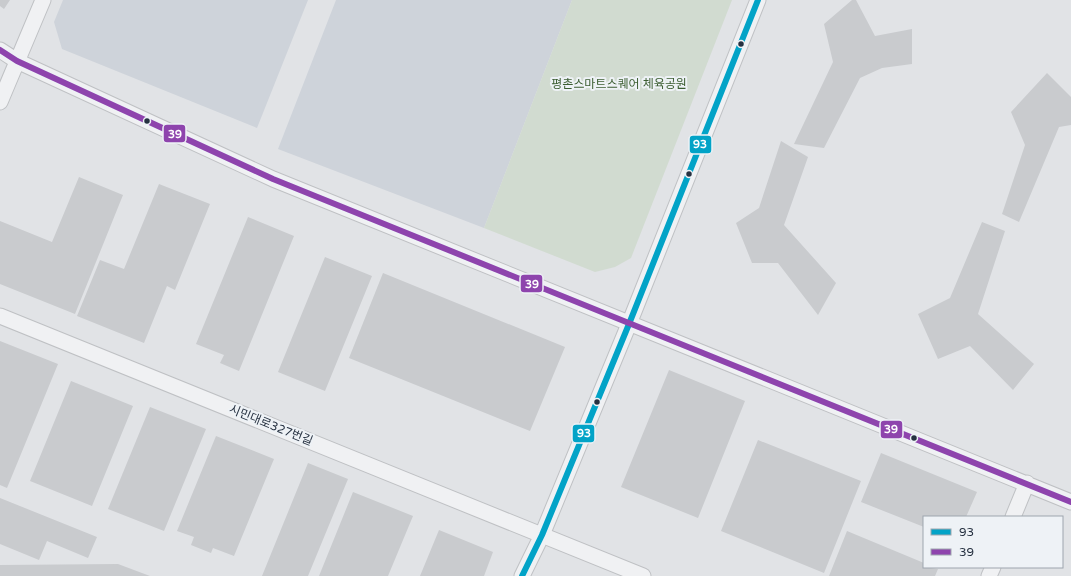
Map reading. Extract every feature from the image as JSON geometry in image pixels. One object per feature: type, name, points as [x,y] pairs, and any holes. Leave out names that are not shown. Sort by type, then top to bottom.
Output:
[{"type":"street","points":[[0,102],[42,0]]},
{"type":"street","points":[[522,576],[542,535],[630,324],[758,0]]},
{"type":"street","points":[[0,50],[17,61],[273,179],[1071,502]]},
{"type":"street","name":"시민대로327번길","points":[[0,316],[643,576]]},
{"type":"street","points":[[1013,516],[1027,483]]},
{"type":"shaded area","points":[[63,0],[308,0],[257,128],[62,49],[54,22]]},
{"type":"shaded area","points":[[336,0],[572,0],[484,228],[278,149]]},
{"type":"green space","name":"평촌스마트스퀘어 체육공원","points":[[572,0],[732,0],[631,258],[615,267],[595,272],[484,228]]},
{"type":"building","points":[[0,0],[10,0],[4,9],[0,6]]},
{"type":"building","points":[[852,0],[856,0],[875,36],[912,29],[912,64],[882,68],[860,78],[824,148],[794,144],[833,62],[824,24]]},
{"type":"building","points":[[1047,73],[1071,97],[1071,125],[1059,127],[1019,222],[1002,214],[1025,145],[1011,112]]},
{"type":"building","points":[[781,141],[808,157],[784,225],[836,283],[818,315],[778,263],[752,263],[736,223],[759,208]]},
{"type":"building","points":[[79,177],[123,195],[75,314],[0,284],[0,221],[52,242]]},
{"type":"building","points":[[159,184],[210,204],[175,290],[167,286],[144,343],[77,316],[100,260],[124,269]]},
{"type":"building","points":[[248,217],[294,236],[239,371],[220,363],[224,355],[196,344]]},
{"type":"building","points":[[982,222],[1005,231],[978,314],[1034,364],[1013,390],[970,346],[938,359],[918,314],[950,298]]},
{"type":"building","points":[[325,257],[372,276],[325,391],[278,372]]},
{"type":"building","points":[[383,273],[565,347],[530,431],[349,358]]},
{"type":"building","points":[[0,341],[58,364],[7,488],[0,485]]},
{"type":"building","points":[[669,370],[745,401],[698,518],[621,487]]},
{"type":"building","points":[[71,381],[133,406],[92,506],[30,481]]},
{"type":"building","points":[[150,407],[206,429],[164,531],[108,509]]},
{"type":"building","points":[[216,436],[274,459],[234,556],[213,548],[211,553],[191,545],[194,537],[177,531]]},
{"type":"building","points":[[758,440],[861,481],[824,573],[721,531]]},
{"type":"building","points":[[881,453],[977,492],[966,516],[923,516],[923,527],[861,502]]},
{"type":"building","points":[[308,463],[348,479],[308,576],[262,576]]},
{"type":"building","points":[[353,492],[413,516],[388,576],[319,576]]},
{"type":"building","points":[[0,498],[97,537],[88,558],[47,541],[39,560],[0,544]]},
{"type":"building","points":[[439,530],[493,552],[484,576],[420,576]]},
{"type":"building","points":[[847,531],[923,563],[923,568],[938,569],[935,576],[829,576]]},
{"type":"building","points":[[118,564],[150,576],[0,576],[0,565]]},
{"type":"transit line","name":"93","points":[[522,576],[542,535],[629,324],[758,0]]},
{"type":"transit line","name":"39","points":[[0,50],[17,61],[273,179],[1071,502]]}]
